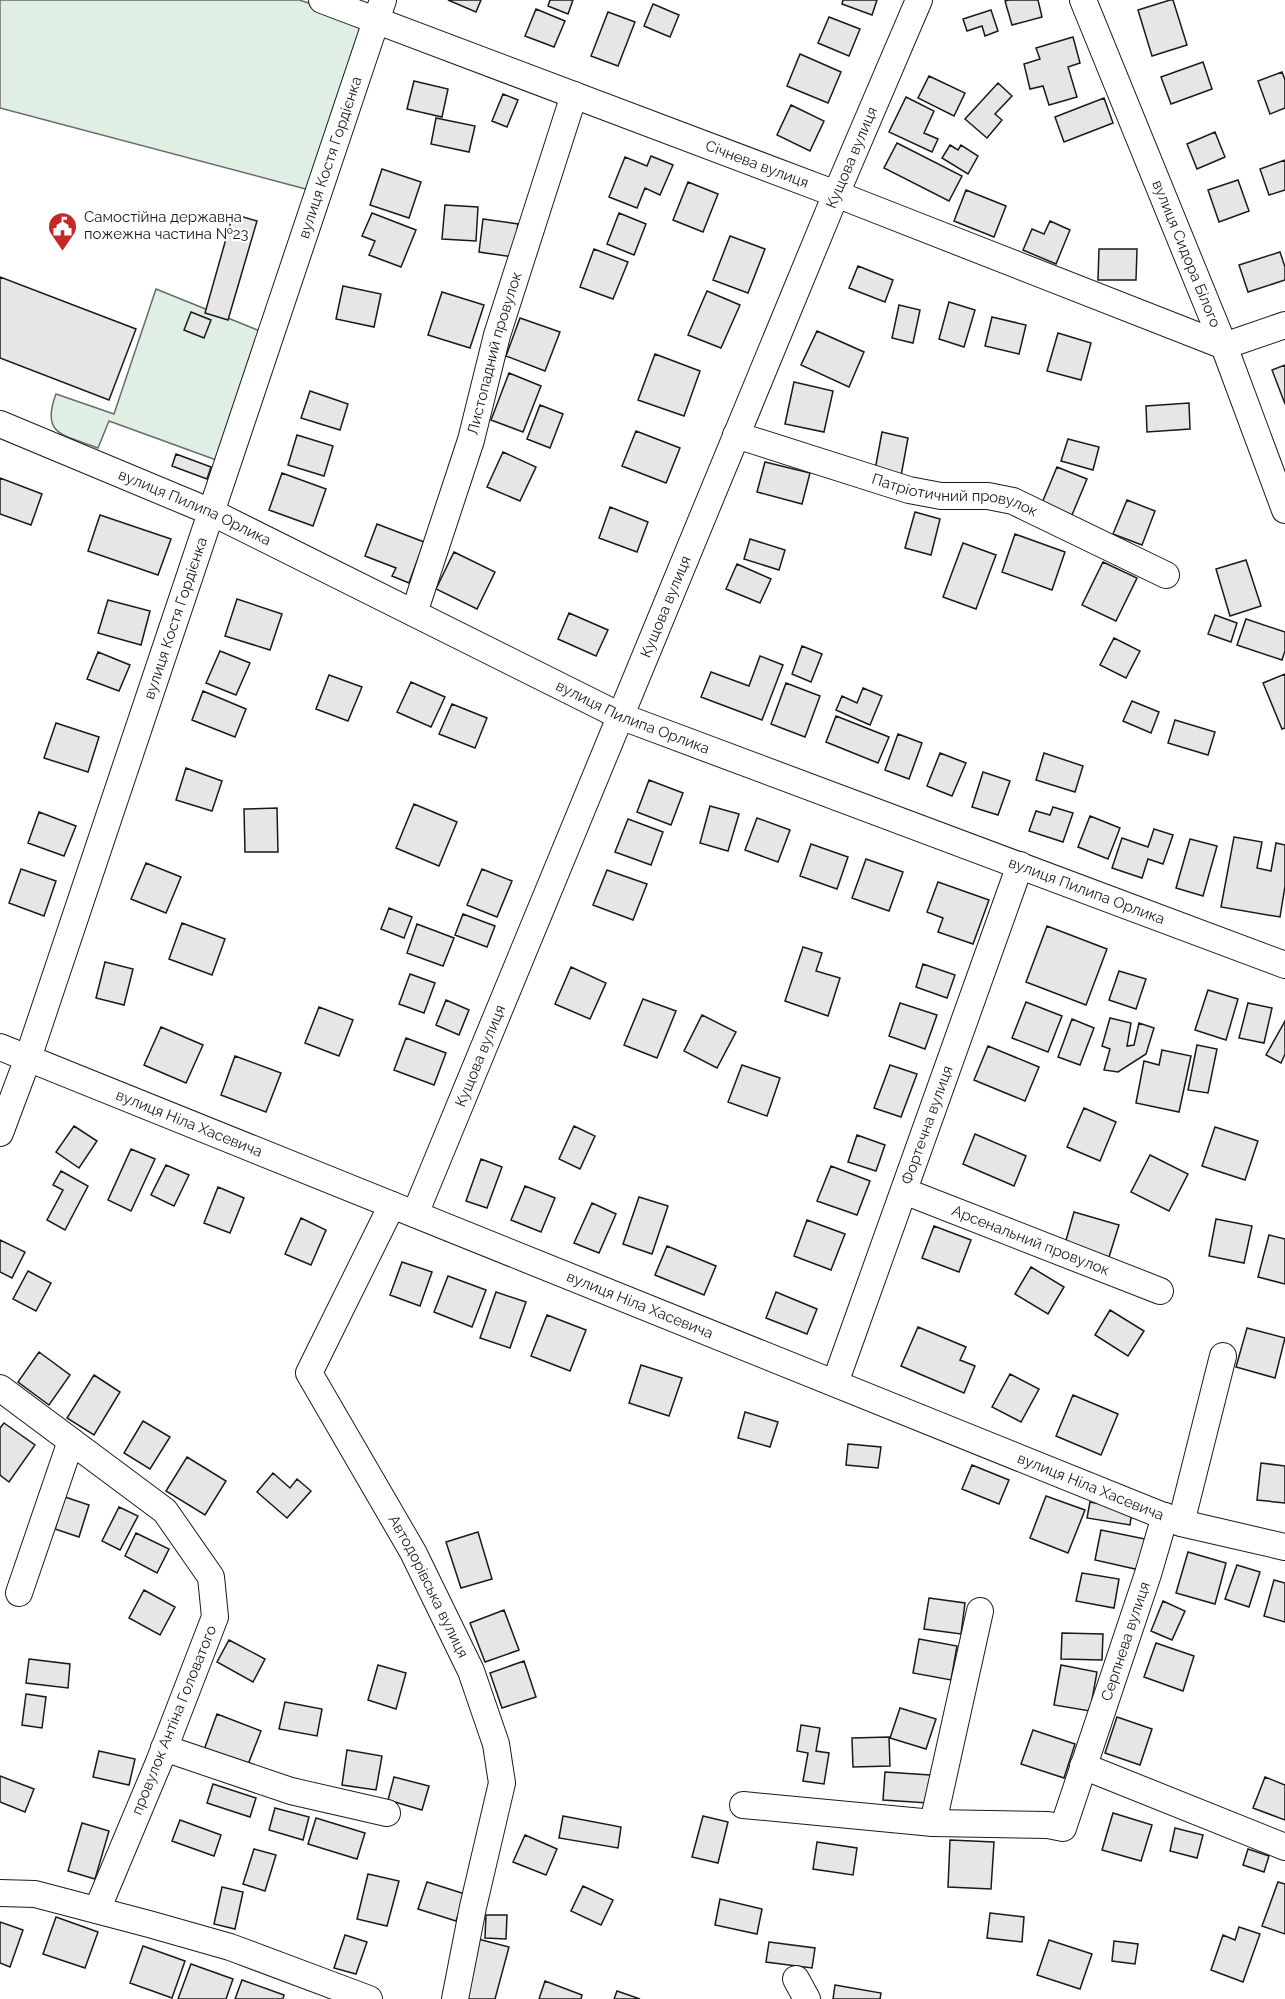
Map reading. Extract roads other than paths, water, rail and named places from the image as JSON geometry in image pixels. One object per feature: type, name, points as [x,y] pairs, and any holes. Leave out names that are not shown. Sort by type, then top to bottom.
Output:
[{"type":"street","name":"Січнева вулиця","points":[[322,0],[379,10],[574,95],[836,194],[1224,346]]},
{"type":"street","name":"Кущова вулиця","points":[[415,1214],[836,194],[919,0]]},
{"type":"street","name":"вулиця Сидора Білого","points":[[1083,0],[1224,346],[1285,510]]},
{"type":"street","name":"вулиця Костя Гордієнка","points":[[0,1133],[28,1058],[379,10]]},
{"type":"street","name":"Листопадний провулок","points":[[414,613],[471,440],[497,335],[574,95]]},
{"type":"street","points":[[1224,346],[1285,325]]},
{"type":"street","name":"вулиця Пилипа Орлика","points":[[0,424],[212,512],[620,716],[1285,965]]},
{"type":"street","name":"Патріотичний провулок","points":[[736,435],[909,490],[941,496],[987,496],[1013,501],[1166,575]]},
{"type":"street","name":"Фортечна вулиця","points":[[835,1383],[1020,866]]},
{"type":"street","name":"вулиця Ніла Хасевича","points":[[0,1047],[1173,1520],[1285,1547]]},
{"type":"street","name":"Арсенальний провулок","points":[[904,1191],[1160,1290]]},
{"type":"street","name":"Автодорівська вулиця","points":[[392,1205],[309,1373],[413,1552],[471,1671],[496,1744],[502,1783],[473,1907],[455,1999]]},
{"type":"street","name":"Серпнева вулиця","points":[[743,1805],[933,1823],[1047,1825],[1063,1828],[1148,1575],[1173,1520],[1223,1356]]},
{"type":"street","name":"провулок Антіна Головатого","points":[[0,1388],[165,1511],[212,1577],[214,1617],[164,1748],[97,1910]]},
{"type":"street","points":[[19,1593],[71,1441]]},
{"type":"street","points":[[933,1823],[980,1611]]},
{"type":"street","points":[[164,1748],[291,1791],[387,1813]]},
{"type":"street","points":[[1083,1766],[1285,1847]]},
{"type":"street","points":[[0,1893],[34,1894],[230,1947],[369,1999]]},
{"type":"place","name":"Самостійна державна пожежна частина №23","points":[[63,252]]}]
